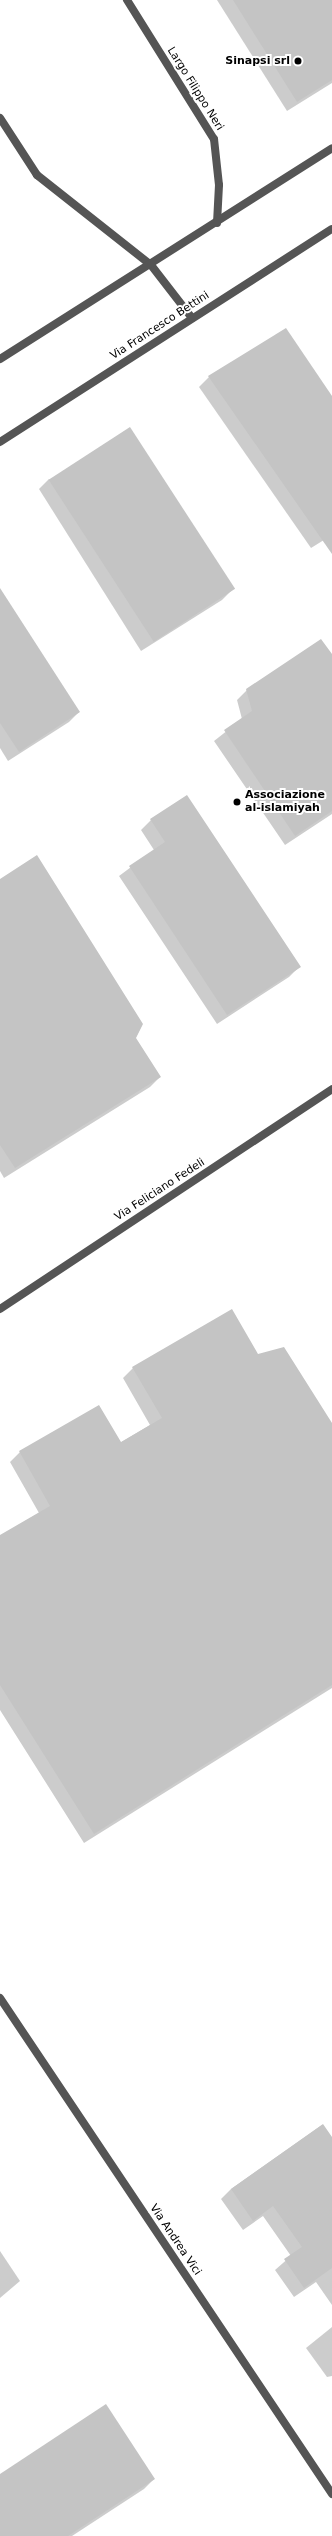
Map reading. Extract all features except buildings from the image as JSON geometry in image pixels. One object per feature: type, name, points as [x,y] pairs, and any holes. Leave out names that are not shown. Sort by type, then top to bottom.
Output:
[{"type":"street","name":"Largo Filippo Neri","points":[[127,0],[214,139],[219,185],[217,223]]},
{"type":"street","points":[[0,118],[37,175],[151,265],[192,318]]},
{"type":"street","points":[[0,359],[151,265],[332,148]]},
{"type":"street","name":"Via Francesco Bettini","points":[[0,442],[332,229]]},
{"type":"street","name":"Via Feliciano Fedeli","points":[[0,1309],[332,1089]]},
{"type":"street","name":"Via Andrea Vici","points":[[0,1998],[332,2494]]},
{"type":"place","name":"Sinapsi srl","points":[[298,61]]},
{"type":"place","name":"Associazione al-islamiyah","points":[[237,802]]}]
